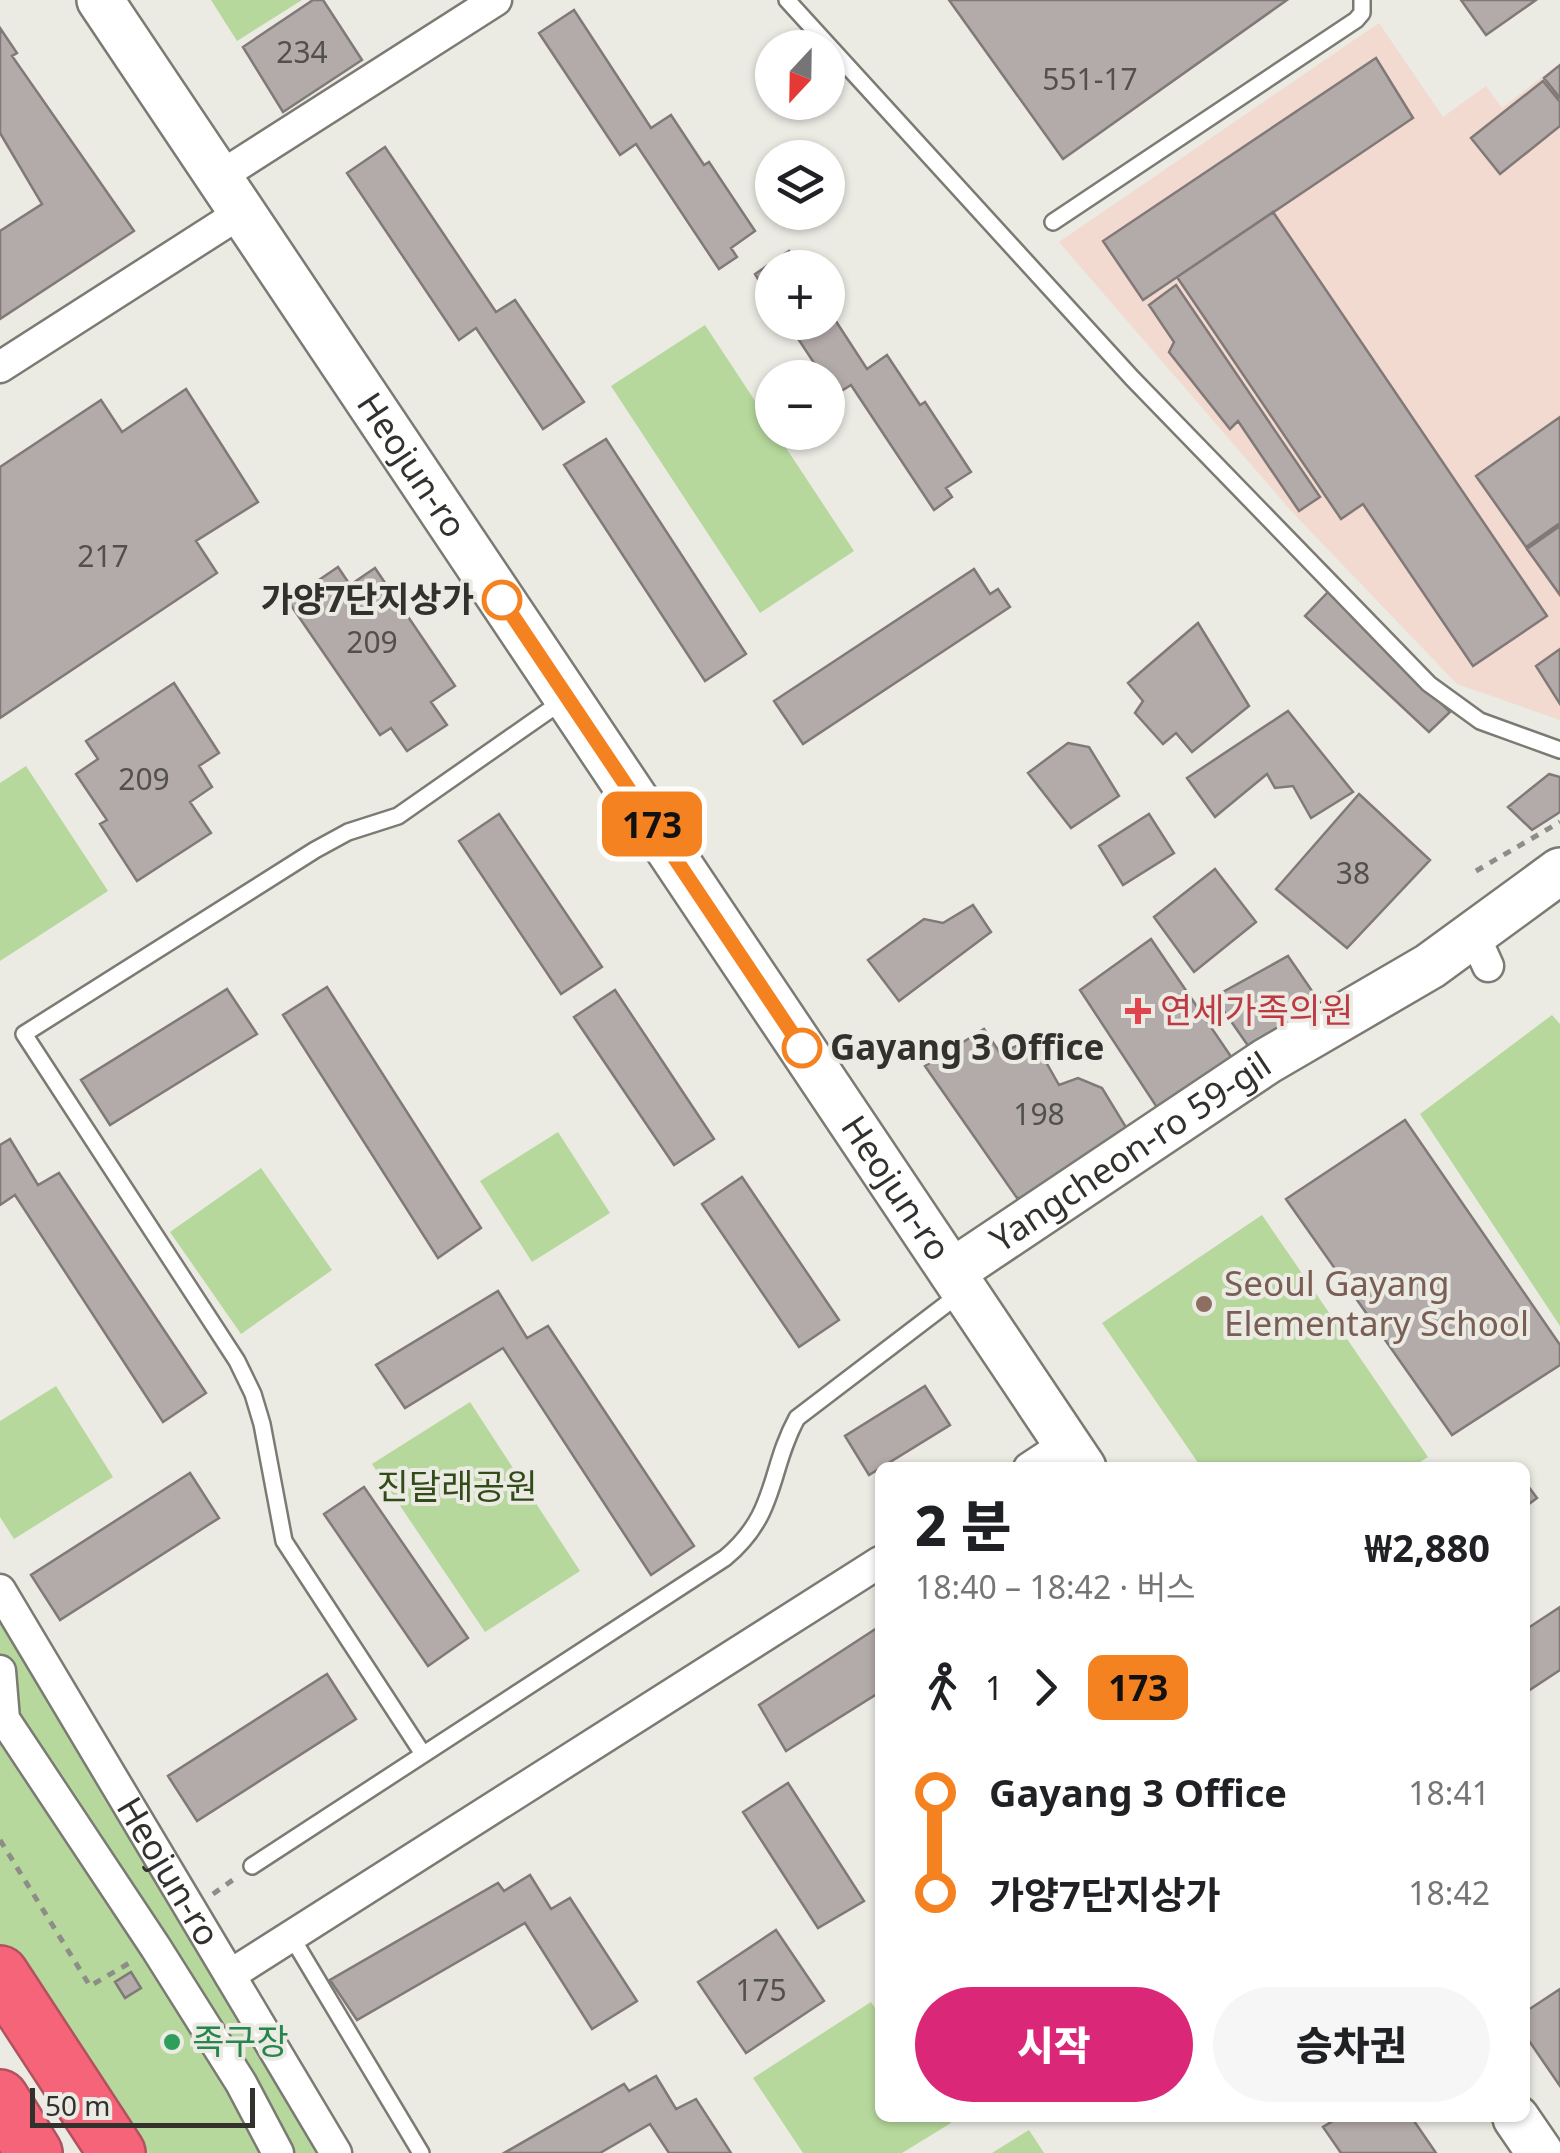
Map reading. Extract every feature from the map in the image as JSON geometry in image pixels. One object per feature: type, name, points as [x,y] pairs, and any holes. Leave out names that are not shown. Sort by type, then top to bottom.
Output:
[{"type":"highway","points":[[0,1974],[118,2153]]},
{"type":"highway","points":[[0,2098],[34,2153]]},
{"type":"highway","points":[[83,2101],[102,2153]]},
{"type":"street","name":"Heojun-ro","points":[[100,0],[1075,1455]]},
{"type":"street","points":[[0,367],[496,0]]},
{"type":"street","name":"Yangcheon-ro 59-gil","points":[[958,1281],[1267,1061],[1430,966],[1480,950],[1559,872]]},
{"type":"street","points":[[1050,1462],[1075,1455]]},
{"type":"street","points":[[230,1976],[875,1565]]},
{"type":"street","name":"Heojun-ro","points":[[0,1590],[336,2153]]},
{"type":"street","points":[[0,1671],[4,1719],[156,1948],[241,2083],[278,2153]]},
{"type":"street","points":[[1519,2122],[1540,2153]]},
{"type":"lane","points":[[787,0],[1132,378],[1428,684],[1480,721],[1560,750]]},
{"type":"lane","points":[[1054,222],[1356,20],[1362,13],[1362,0]]},
{"type":"lane","points":[[423,1754],[284,1541],[262,1424],[237,1361],[24,1034],[315,850],[348,832],[398,816],[568,698]]},
{"type":"lane","points":[[252,1866],[742,1544],[766,1506],[797,1418],[958,1281]]},
{"type":"lane","points":[[292,1936],[421,2153]]},
{"type":"path","points":[[1476,871],[1560,822]]},
{"type":"path","points":[[0,1840],[90,1986],[156,1948]]},
{"type":"shaded area","points":[[1379,23],[1443,117],[1486,86],[1502,108],[1560,63],[1560,720],[1457,684],[1292,512],[1059,242]]},
{"type":"green space","points":[[211,0],[302,0],[237,41]]},
{"type":"green space","points":[[705,325],[755,401],[755,450],[787,450],[854,551],[760,613],[611,386]]},
{"type":"green space","points":[[26,766],[108,891],[0,961],[0,783]]},
{"type":"green space","points":[[1552,1015],[1560,1024],[1560,1326],[1420,1114]]},
{"type":"green space","points":[[558,1132],[610,1213],[532,1262],[480,1181]]},
{"type":"green space","points":[[261,1168],[332,1270],[241,1334],[170,1232]]},
{"type":"green space","points":[[1262,1215],[1428,1457],[1420,1462],[1198,1462],[1102,1323]]},
{"type":"green space","points":[[56,1386],[113,1477],[14,1539],[0,1517],[0,1421]]},
{"type":"green space","name":"진달래공원","points":[[470,1402],[580,1571],[485,1632],[372,1464]]},
{"type":"green space","points":[[0,1610],[323,2153],[139,2153],[0,1944]]},
{"type":"green space","points":[[871,2002],[875,2008],[875,2122],[951,2123],[902,2153],[803,2153],[753,2078]]},
{"type":"green space","points":[[1029,2130],[1044,2153],[992,2153]]},
{"type":"building","points":[[313,0],[323,0],[362,60],[283,112],[243,47]]},
{"type":"building","points":[[949,0],[1287,0],[1063,159]]},
{"type":"building","points":[[1461,0],[1536,0],[1486,35]]},
{"type":"building","points":[[574,10],[651,128],[671,115],[704,165],[709,162],[755,231],[731,248],[737,257],[719,269],[636,144],[620,155],[539,33]]},
{"type":"building","points":[[0,28],[17,53],[12,56],[134,231],[0,319],[0,231],[42,204],[0,133]]},
{"type":"building","points":[[1376,58],[1413,118],[1143,300],[1103,241]]},
{"type":"building","points":[[1560,65],[1560,98],[1544,78]]},
{"type":"building","points":[[1543,81],[1560,102],[1560,126],[1500,174],[1471,138]]},
{"type":"building","points":[[385,147],[496,312],[515,300],[584,402],[543,429],[476,328],[459,340],[347,173]]},
{"type":"building","points":[[1273,212],[1547,616],[1473,666],[1363,504],[1341,519],[1177,277]]},
{"type":"building","points":[[1176,285],[1320,497],[1299,511],[1238,421],[1230,429],[1169,352],[1174,342],[1149,305]]},
{"type":"building","points":[[845,335],[867,369],[887,355],[920,405],[925,402],[971,472],[946,488],[952,497],[934,510],[851,385],[845,389],[845,360],[812,360],[799,340],[845,340]]},
{"type":"building","points":[[186,389],[258,502],[196,541],[217,573],[0,718],[0,467],[101,400],[122,432]]},
{"type":"building","points":[[1560,417],[1560,523],[1526,547],[1476,476]]},
{"type":"building","points":[[606,439],[746,654],[705,681],[564,465]]},
{"type":"building","points":[[1560,526],[1560,595],[1527,549]]},
{"type":"building","points":[[338,567],[350,585],[375,568],[455,686],[431,702],[447,725],[407,751],[391,728],[380,735],[288,601]]},
{"type":"building","points":[[974,569],[990,594],[998,589],[1010,607],[803,744],[774,701]]},
{"type":"building","points":[[1328,592],[1450,712],[1429,732],[1305,616]]},
{"type":"building","points":[[1198,623],[1249,706],[1192,752],[1176,733],[1163,744],[1135,713],[1143,701],[1128,683]]},
{"type":"building","points":[[1560,649],[1560,704],[1536,666]]},
{"type":"building","points":[[174,683],[219,753],[199,766],[212,787],[190,802],[211,833],[137,881],[100,824],[107,820],[76,774],[98,759],[86,741]]},
{"type":"building","points":[[1288,711],[1353,792],[1311,818],[1293,786],[1275,788],[1267,774],[1215,817],[1187,778]]},
{"type":"building","points":[[1068,743],[1089,747],[1119,796],[1071,828],[1028,773]]},
{"type":"building","points":[[1549,774],[1560,777],[1560,812],[1532,830],[1508,807]]},
{"type":"building","points":[[1359,794],[1430,860],[1347,948],[1276,889]]},
{"type":"building","points":[[499,814],[602,967],[561,994],[459,841]]},
{"type":"building","points":[[1149,814],[1174,853],[1123,885],[1099,846]]},
{"type":"building","points":[[1215,869],[1256,922],[1194,972],[1154,917]]},
{"type":"building","points":[[973,905],[991,932],[899,1001],[868,960],[924,919],[943,923]]},
{"type":"building","points":[[1151,939],[1236,1064],[1164,1118],[1080,990]]},
{"type":"building","points":[[1288,956],[1321,1004],[1249,1047],[1214,997]]},
{"type":"building","points":[[327,987],[481,1228],[438,1258],[283,1015]]},
{"type":"building","points":[[227,989],[257,1034],[110,1125],[81,1080]]},
{"type":"building","points":[[615,990],[714,1139],[674,1165],[574,1017]]},
{"type":"building","points":[[984,1029],[1000,1053],[1033,1039],[1059,1085],[1078,1078],[1102,1088],[1135,1142],[1055,1195],[1017,1198],[925,1066]]},
{"type":"building","points":[[1405,1120],[1560,1345],[1560,1365],[1452,1435],[1286,1199]]},
{"type":"building","points":[[10,1139],[38,1185],[59,1173],[206,1393],[163,1422],[15,1195],[0,1205],[0,1145]]},
{"type":"building","points":[[742,1177],[839,1320],[799,1347],[702,1204]]},
{"type":"building","points":[[498,1291],[527,1338],[548,1326],[694,1546],[651,1575],[503,1348],[405,1408],[376,1365]]},
{"type":"building","points":[[925,1386],[950,1425],[890,1462],[875,1462],[875,1471],[869,1475],[845,1436]]},
{"type":"building","points":[[190,1473],[219,1518],[60,1620],[31,1575]]},
{"type":"building","points":[[364,1487],[468,1638],[428,1666],[324,1514]]},
{"type":"building","points":[[1560,1607],[1560,1670],[1530,1690],[1530,1627]]},
{"type":"building","points":[[875,1629],[875,1695],[786,1751],[759,1705]]},
{"type":"building","points":[[327,1674],[356,1719],[197,1821],[168,1776]]},
{"type":"building","points":[[788,1783],[864,1901],[818,1928],[743,1812]]},
{"type":"building","points":[[530,1875],[551,1909],[570,1898],[637,2001],[592,2029],[525,1923],[357,2020],[330,1980],[498,1883],[504,1891]]},
{"type":"building","points":[[776,1930],[824,2001],[746,2053],[698,1982]]},
{"type":"building","points":[[131,1972],[141,1988],[125,1998],[115,1982]]},
{"type":"building","points":[[1560,1989],[1560,2086],[1530,2042],[1530,2009]]},
{"type":"building","points":[[656,2076],[676,2109],[696,2099],[731,2153],[669,2153],[650,2124],[600,2153],[504,2153],[624,2084],[629,2091]]},
{"type":"building","points":[[1331,2122],[1415,2122],[1436,2153],[1341,2153],[1323,2127]]},
{"type":"bus line","name":"173","points":[[502,600],[802,1048]]},
{"type":"place","name":"가양7단지상가","points":[[502,600]]},
{"type":"place","name":"연세가족의원","points":[[1138,1011]]},
{"type":"place","name":"Gayang 3 Office","points":[[802,1048]]},
{"type":"place","name":"Seoul Gayang Elementary School","points":[[1204,1304]]},
{"type":"place","name":"족구장","points":[[172,2042]]}]
